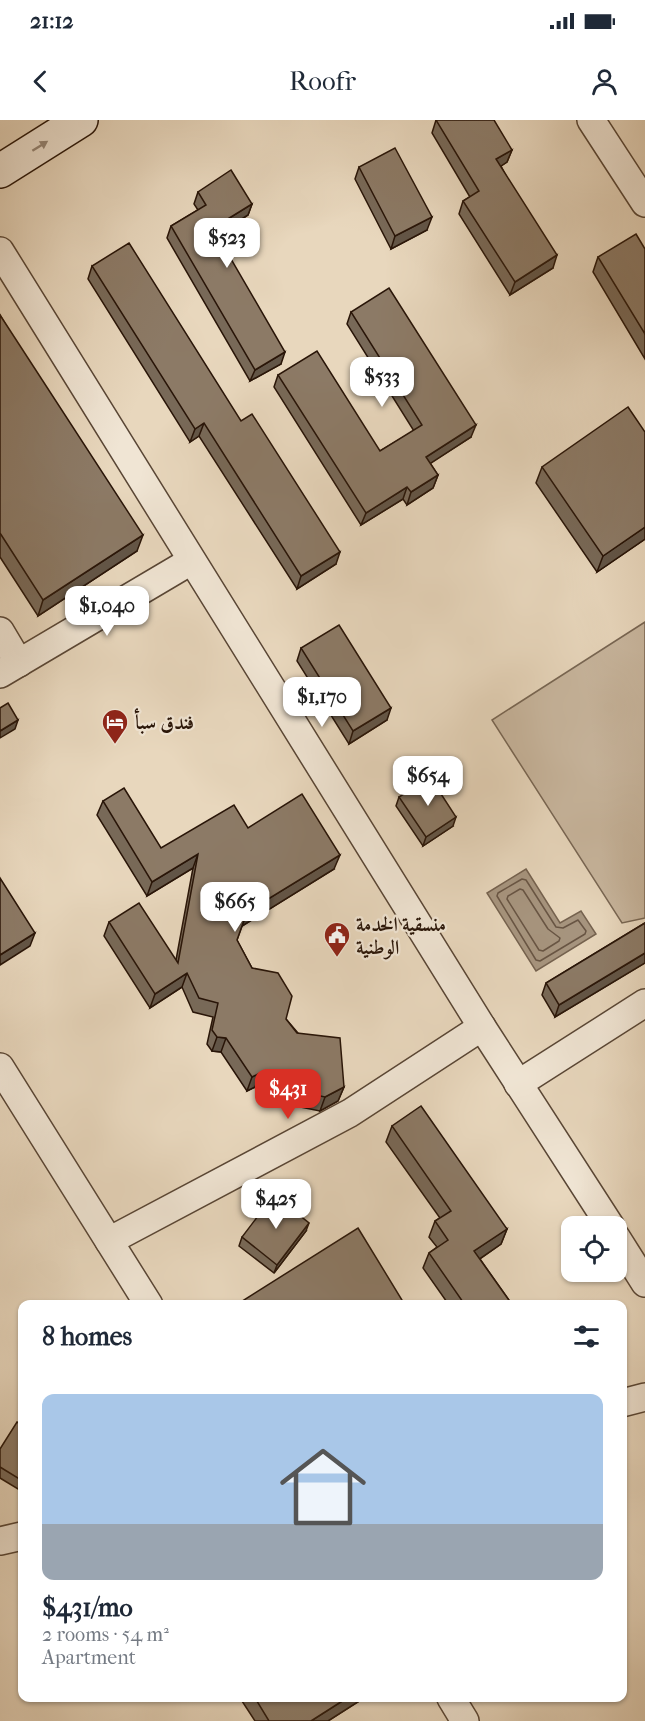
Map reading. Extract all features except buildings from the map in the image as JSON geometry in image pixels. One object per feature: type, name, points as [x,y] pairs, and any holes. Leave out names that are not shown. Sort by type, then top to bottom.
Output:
[{"type":"main road","points":[[0,171],[81,120]]},
{"type":"street","points":[[591,120],[645,203]]},
{"type":"street","points":[[0,251],[482,1027],[604,1216]]},
{"type":"street","points":[[0,631],[9,668],[191,561]]},
{"type":"street","points":[[518,1084],[645,1003]]},
{"type":"street","points":[[109,1241],[350,1113],[482,1027]]},
{"type":"street","points":[[0,1067],[146,1300]]},
{"type":"street","points":[[627,1254],[645,1283]]},
{"type":"street","points":[[627,1402],[645,1397]]},
{"type":"street","points":[[0,1541],[18,1537]]},
{"type":"street","points":[[453,1702],[465,1721]]},
{"type":"shaded area","points":[[645,622],[645,918],[622,923],[492,720]]},
{"type":"water","points":[[526,869],[560,923],[581,911],[596,934],[536,971],[487,893]]},
{"type":"place","name":"فندق سبأ","points":[[115,745]]},
{"type":"place","name":"منسقية الخدمة الوطنية","points":[[337,958]]}]
